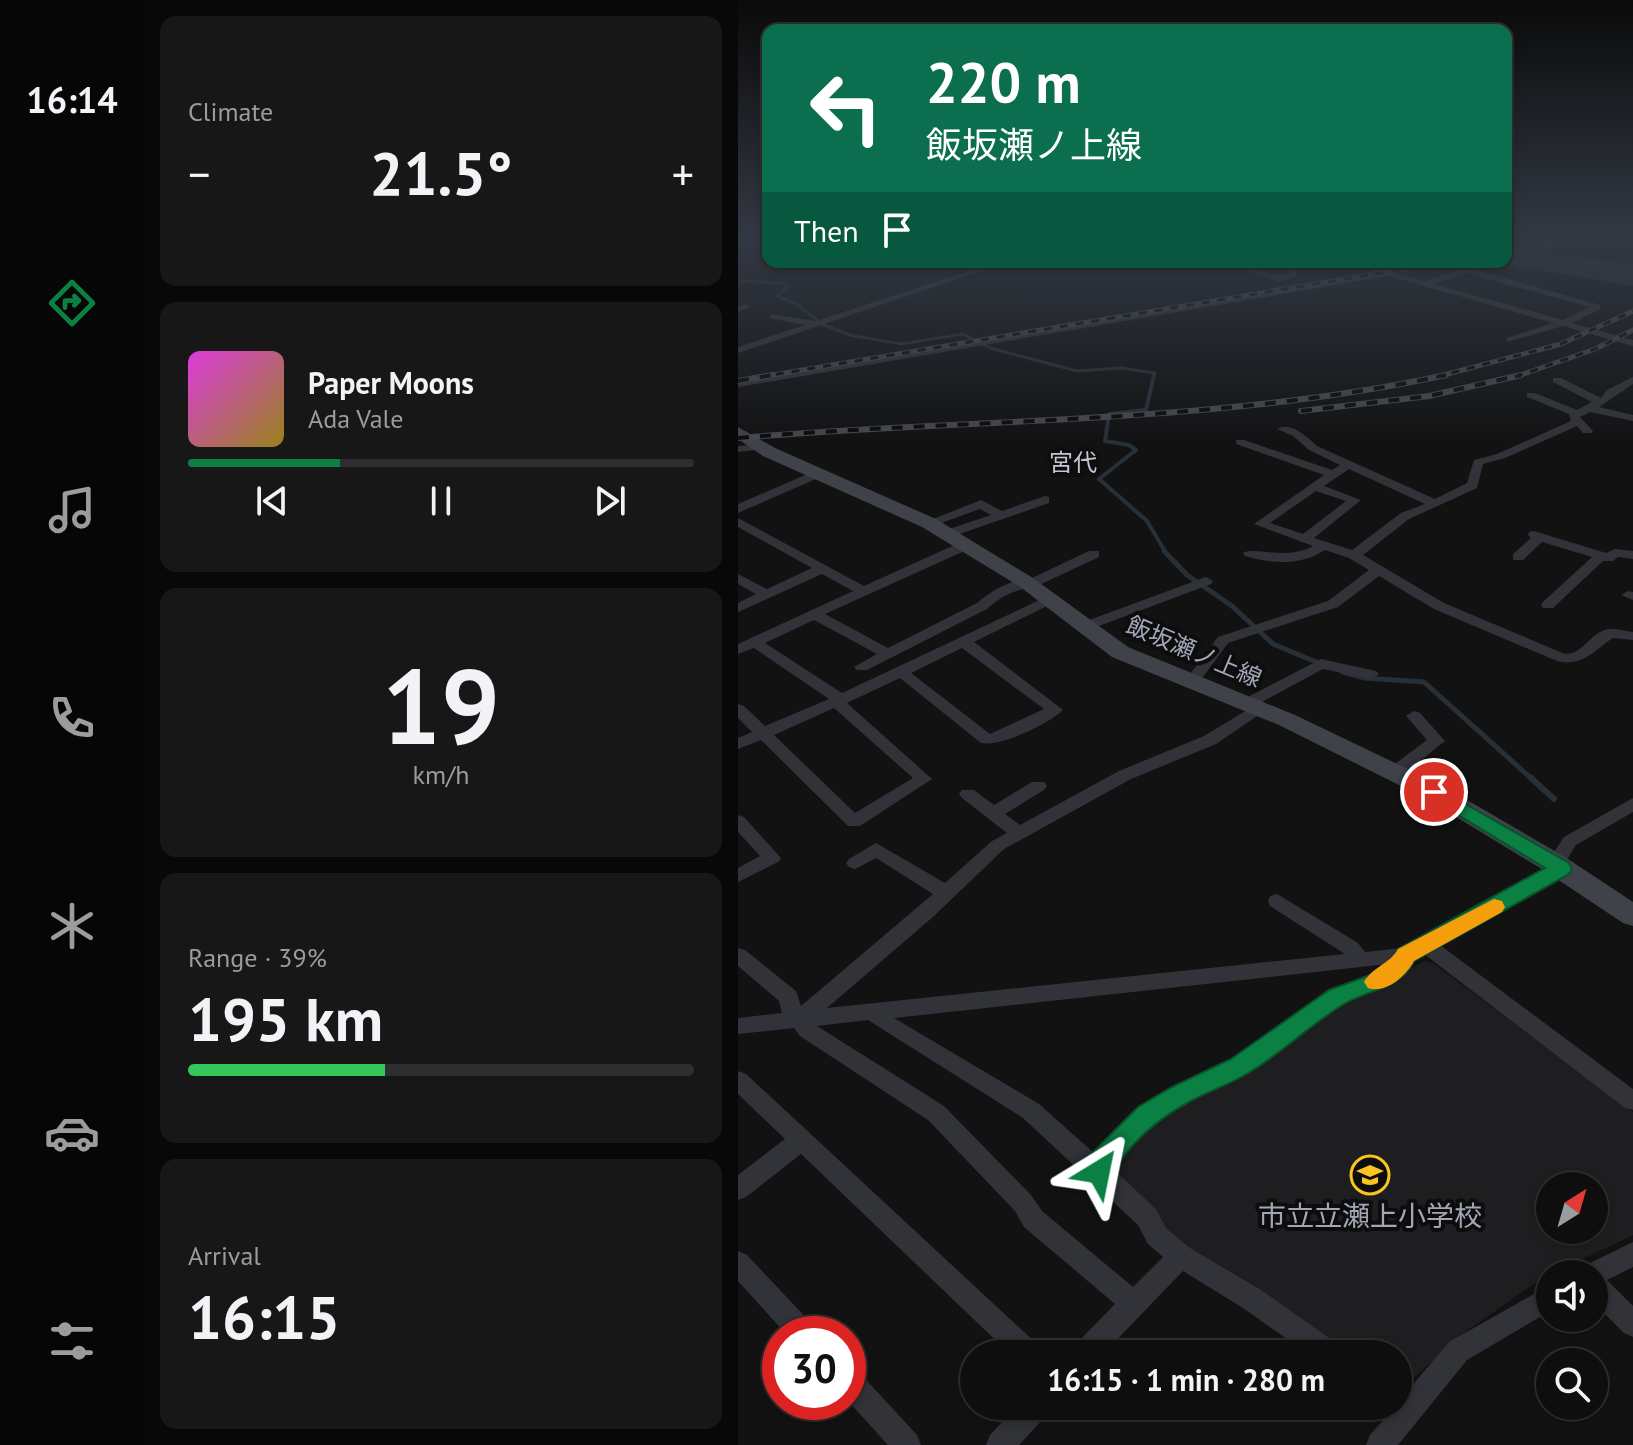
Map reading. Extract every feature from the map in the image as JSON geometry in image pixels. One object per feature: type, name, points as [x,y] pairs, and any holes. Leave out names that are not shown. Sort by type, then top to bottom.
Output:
[{"type":"main road","name":"飯坂瀬ノ上線","points":[[738,432],[750,448],[819,473],[948,534],[1028,583],[1120,652],[1254,706],[1434,792],[1559,866],[1633,916]]},
{"type":"street","points":[[738,350],[867,307]]},
{"type":"street","points":[[738,384],[1191,307]]},
{"type":"street","points":[[1508,307],[1633,343]]},
{"type":"street","points":[[1510,340],[1563,323],[1596,307]]},
{"type":"street","points":[[773,316],[817,324]]},
{"type":"street","points":[[1557,380],[1600,402]]},
{"type":"street","points":[[1354,555],[1405,516],[1473,485],[1478,462],[1501,456],[1580,422],[1588,408],[1633,380]]},
{"type":"street","points":[[1531,395],[1580,422]]},
{"type":"street","points":[[1588,408],[1633,418]]},
{"type":"street","points":[[1283,429],[1435,504]]},
{"type":"street","points":[[1240,442],[1355,500],[1304,539]]},
{"type":"street","points":[[1349,464],[1260,524],[1354,555],[1439,606],[1562,658],[1582,658],[1610,633],[1633,636]]},
{"type":"street","points":[[738,509],[819,473]]},
{"type":"street","points":[[1299,476],[1322,481]]},
{"type":"street","points":[[948,534],[1045,500]]},
{"type":"street","points":[[738,650],[861,590],[948,534],[981,504],[1000,515]]},
{"type":"street","points":[[738,522],[861,590]]},
{"type":"street","points":[[1518,557],[1537,536],[1608,558],[1615,553],[1633,555]]},
{"type":"street","points":[[1250,553],[1269,560],[1286,559],[1303,556],[1323,545]]},
{"type":"street","points":[[862,667],[982,606],[994,595],[1094,554]]},
{"type":"street","points":[[1548,605],[1601,556]]},
{"type":"street","points":[[738,608],[822,569]]},
{"type":"street","points":[[1192,682],[1223,640],[1333,604],[1378,570]]},
{"type":"street","points":[[738,578],[767,595]]},
{"type":"street","points":[[1086,626],[1206,581]]},
{"type":"street","points":[[738,744],[839,701],[1048,600]]},
{"type":"street","points":[[814,614],[887,653]]},
{"type":"street","points":[[901,672],[987,739],[998,738],[1055,710],[963,641]]},
{"type":"street","points":[[738,709],[854,822],[924,779],[839,701],[754,642]]},
{"type":"street","points":[[797,1020],[946,893],[993,848],[1125,775],[1210,740],[1254,706],[1321,664],[1371,674]]},
{"type":"street","points":[[1394,773],[1437,741],[1414,716]]},
{"type":"street","points":[[994,813],[1038,786]]},
{"type":"street","points":[[968,794],[1019,833]]},
{"type":"street","points":[[1099,1172],[1099,1163],[1147,1115],[1181,1094],[1240,1066],[1337,996],[1381,980],[1415,950],[1559,866],[1570,841],[1633,804]]},
{"type":"street","points":[[738,821],[772,858],[738,876]]},
{"type":"street","points":[[855,863],[876,849],[946,893]]},
{"type":"street","points":[[1277,901],[1351,948],[1360,960]]},
{"type":"street","points":[[738,1026],[1360,960],[1415,950],[1633,1101]]},
{"type":"street","points":[[738,955],[789,997],[797,1020],[807,1030],[936,1113],[1023,1203],[1033,1219],[1133,1303]]},
{"type":"street","points":[[874,1012],[878,1018],[1031,1111],[1147,1217],[1157,1236],[1181,1256],[1252,1299],[1310,1340]]},
{"type":"street","points":[[738,1080],[1014,1340]]},
{"type":"street","points":[[738,1189],[800,1141]]},
{"type":"street","points":[[1608,1266],[1633,1254]]},
{"type":"street","points":[[1097,1340],[1181,1256]]},
{"type":"street","points":[[738,1263],[787,1316]]},
{"type":"street","points":[[1608,1299],[1633,1324]]},
{"type":"street","points":[[1412,1399],[1458,1351],[1536,1305]]},
{"type":"street","points":[[866,1401],[907,1445]]},
{"type":"street","points":[[1000,1445],[1023,1420]]},
{"type":"street","points":[[1380,1445],[1396,1420]]},
{"type":"shaded area","name":"市立立瀬上小学校","points":[[1425,961],[1433,963],[1633,1112],[1633,1235],[1580,1260],[1536,1260],[1536,1282],[1464,1333],[1412,1379],[1412,1340],[1306,1340],[1237,1294],[1104,1172],[1154,1120],[1259,1061],[1342,1004]]},
{"type":"waterway","points":[[801,307],[824,325],[850,335],[901,344],[963,334],[990,348],[1077,371],[1121,368],[1155,373],[1154,377]]},
{"type":"waterway","points":[[1154,375],[1146,410],[1109,414],[1105,441],[1129,445],[1136,450],[1099,479],[1147,521],[1166,553]]},
{"type":"waterway","points":[[1164,551],[1187,575],[1232,606],[1273,644],[1321,664]]},
{"type":"waterway","points":[[1342,672],[1365,678],[1424,682],[1532,779]]},
{"type":"waterway","points":[[1530,777],[1554,799]]},
{"type":"railway","points":[[760,377],[1176,307]]},
{"type":"railway","points":[[1438,376],[1561,344],[1633,311]]},
{"type":"railway","points":[[1520,375],[1595,349],[1633,330]]},
{"type":"railway","points":[[738,381],[772,375]]},
{"type":"railway","points":[[1438,376],[1446,375]]},
{"type":"railway","points":[[1301,411],[1429,396],[1520,375]]},
{"type":"railway","points":[[1515,377],[1520,375]]},
{"type":"railway","points":[[738,438],[1182,412],[1358,391],[1438,376]]},
{"type":"slow traffic","points":[[1376,982],[1400,966],[1406,955],[1494,907]]},
{"type":"place","name":"市立立瀬上小学校","points":[[1370,1175]]},
{"type":"district","name":"宮代","points":[[1073,463]]},
{"type":"route","points":[[1099,1172],[1099,1163],[1147,1115],[1181,1094],[1240,1066],[1337,996],[1381,980],[1400,966],[1406,955],[1562,869],[1434,792]]}]
